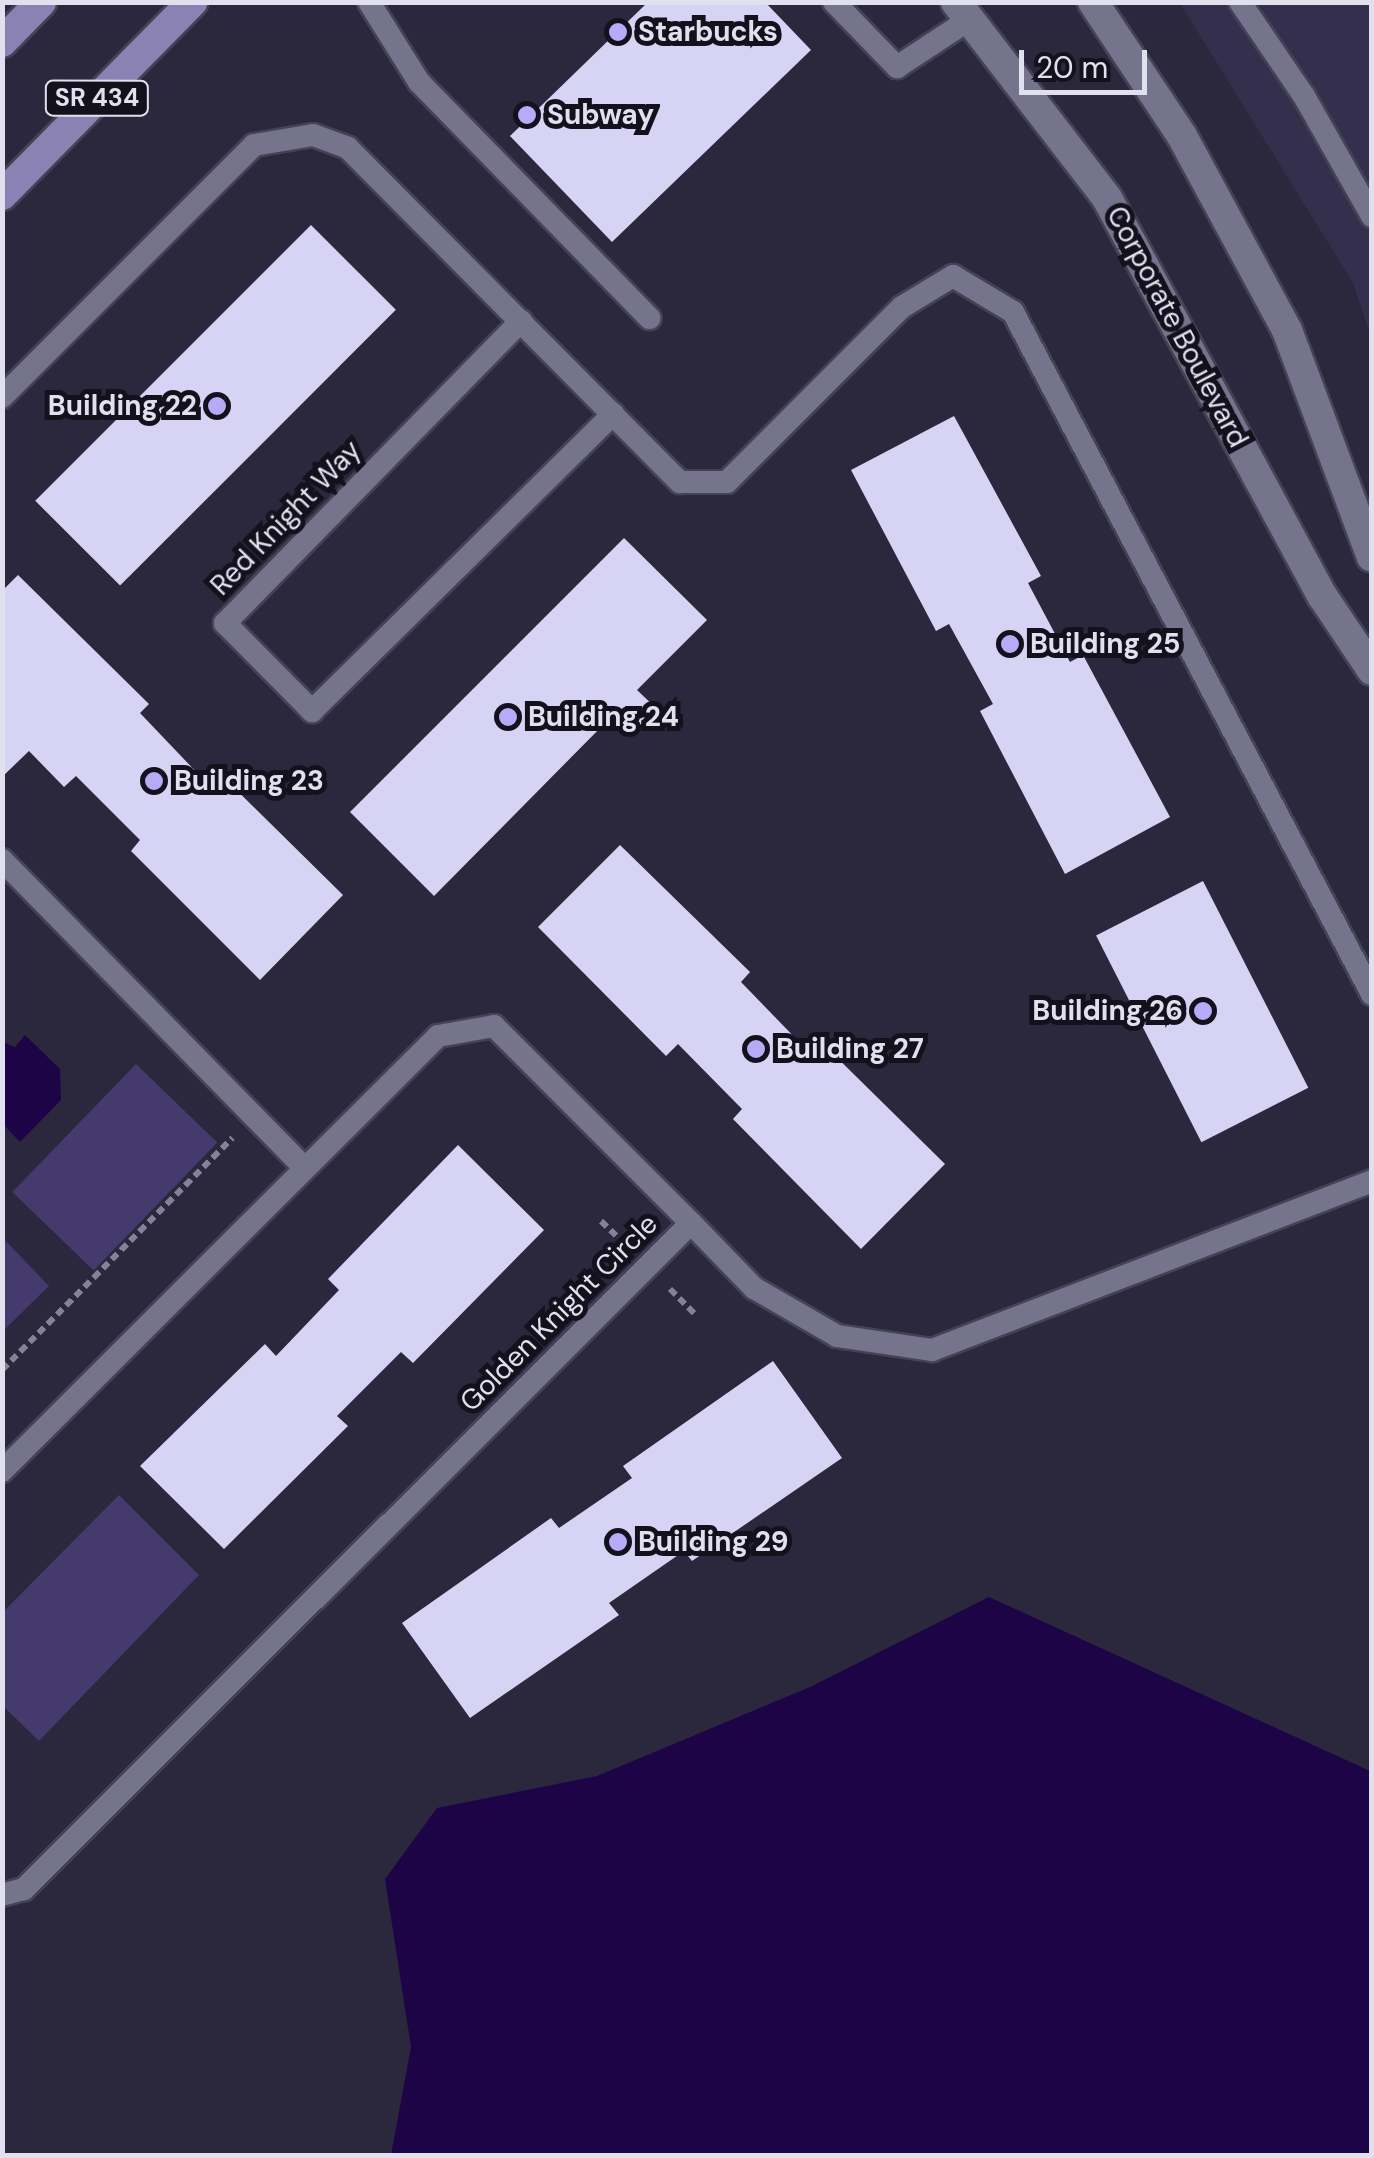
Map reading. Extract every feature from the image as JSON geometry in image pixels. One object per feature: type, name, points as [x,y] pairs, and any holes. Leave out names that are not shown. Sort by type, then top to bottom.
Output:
[{"type":"main road","points":[[2,42],[41,2]]},
{"type":"main road","name":"SR 434","points":[[2,195],[192,2]]},
{"type":"street","points":[[1093,2],[1182,136],[1287,330],[1372,558]]},
{"type":"street","name":"Corporate Boulevard","points":[[963,11],[1107,198],[1323,597],[1372,670]]},
{"type":"lane","points":[[370,2],[419,82],[649,318]]},
{"type":"lane","points":[[834,2],[897,67],[963,11]]},
{"type":"lane","points":[[1240,2],[1304,96],[1372,216]]},
{"type":"lane","points":[[2,397],[254,146],[313,135],[348,148],[680,482],[727,482],[902,307],[953,276],[1013,312],[1372,994]]},
{"type":"lane","name":"Red Knight Way","points":[[521,321],[225,623],[312,711],[613,414]]},
{"type":"lane","points":[[2,860],[306,1168]]},
{"type":"lane","name":"Golden Knight Circle","points":[[2,1471],[438,1036],[494,1026],[691,1223],[24,1889],[2,1895]]},
{"type":"lane","points":[[691,1223],[754,1288],[837,1336],[932,1350],[1372,1181]]},
{"type":"path","points":[[2,1370],[234,1139],[220,1126]]},
{"type":"shaded area","points":[[1180,3],[1371,3],[1371,337],[1353,283]]},
{"type":"shaded area","points":[[25,1035],[60,1069],[61,1100],[20,1142],[3,1124],[3,1042],[15,1047]]},
{"type":"shaded area","points":[[136,1064],[217,1142],[94,1271],[12,1192]]},
{"type":"shaded area","points":[[3,1238],[49,1286],[3,1331]]},
{"type":"shaded area","points":[[119,1495],[199,1575],[39,1741],[3,1706],[3,1612]]},
{"type":"shaded area","points":[[989,1597],[1370,1771],[1371,2155],[391,2155],[411,2047],[385,1879],[437,1808],[597,1776],[810,1687]]},
{"type":"building","points":[[648,2],[765,2],[811,50],[612,242],[510,136]]},
{"type":"building","name":"Building 22","points":[[311,225],[396,310],[120,586],[35,501]]},
{"type":"building","name":"Building 25","points":[[954,416],[1041,576],[1028,583],[1070,662],[1083,655],[1170,817],[1065,874],[980,711],[993,704],[949,624],[936,631],[851,470]]},
{"type":"building","name":"Building 24","points":[[624,538],[707,620],[637,690],[657,709],[633,732],[615,713],[434,896],[350,812]]},
{"type":"building","name":"Building 23","points":[[18,575],[149,704],[140,713],[201,777],[212,766],[343,895],[260,980],[131,851],[140,840],[76,776],[64,787],[29,751],[2,777],[2,591]]},
{"type":"building","name":"Building 27","points":[[620,845],[750,972],[741,982],[803,1046],[814,1035],[945,1164],[861,1249],[733,1119],[742,1109],[678,1044],[666,1056],[538,927]]},
{"type":"building","name":"Building 26","points":[[1203,881],[1308,1088],[1201,1142],[1096,935]]},
{"type":"building","points":[[458,1145],[544,1230],[413,1363],[401,1352],[337,1416],[348,1426],[224,1549],[140,1466],[265,1344],[276,1356],[339,1290],[328,1279]]},
{"type":"building","name":"Building 29","points":[[773,1361],[842,1458],[692,1561],[684,1551],[609,1603],[619,1615],[470,1718],[402,1623],[551,1518],[559,1528],[632,1478],[623,1466]]},
{"type":"place","name":"Starbucks","points":[[618,32]]},
{"type":"place","name":"Subway","points":[[527,115]]},
{"type":"place","name":"Building 22","points":[[217,406]]},
{"type":"place","name":"Building 25","points":[[1010,644]]},
{"type":"place","name":"Building 24","points":[[508,717]]},
{"type":"place","name":"Building 23","points":[[154,781]]},
{"type":"place","name":"Building 26","points":[[1203,1011]]},
{"type":"place","name":"Building 27","points":[[756,1049]]},
{"type":"place","name":"Building 29","points":[[618,1542]]}]
